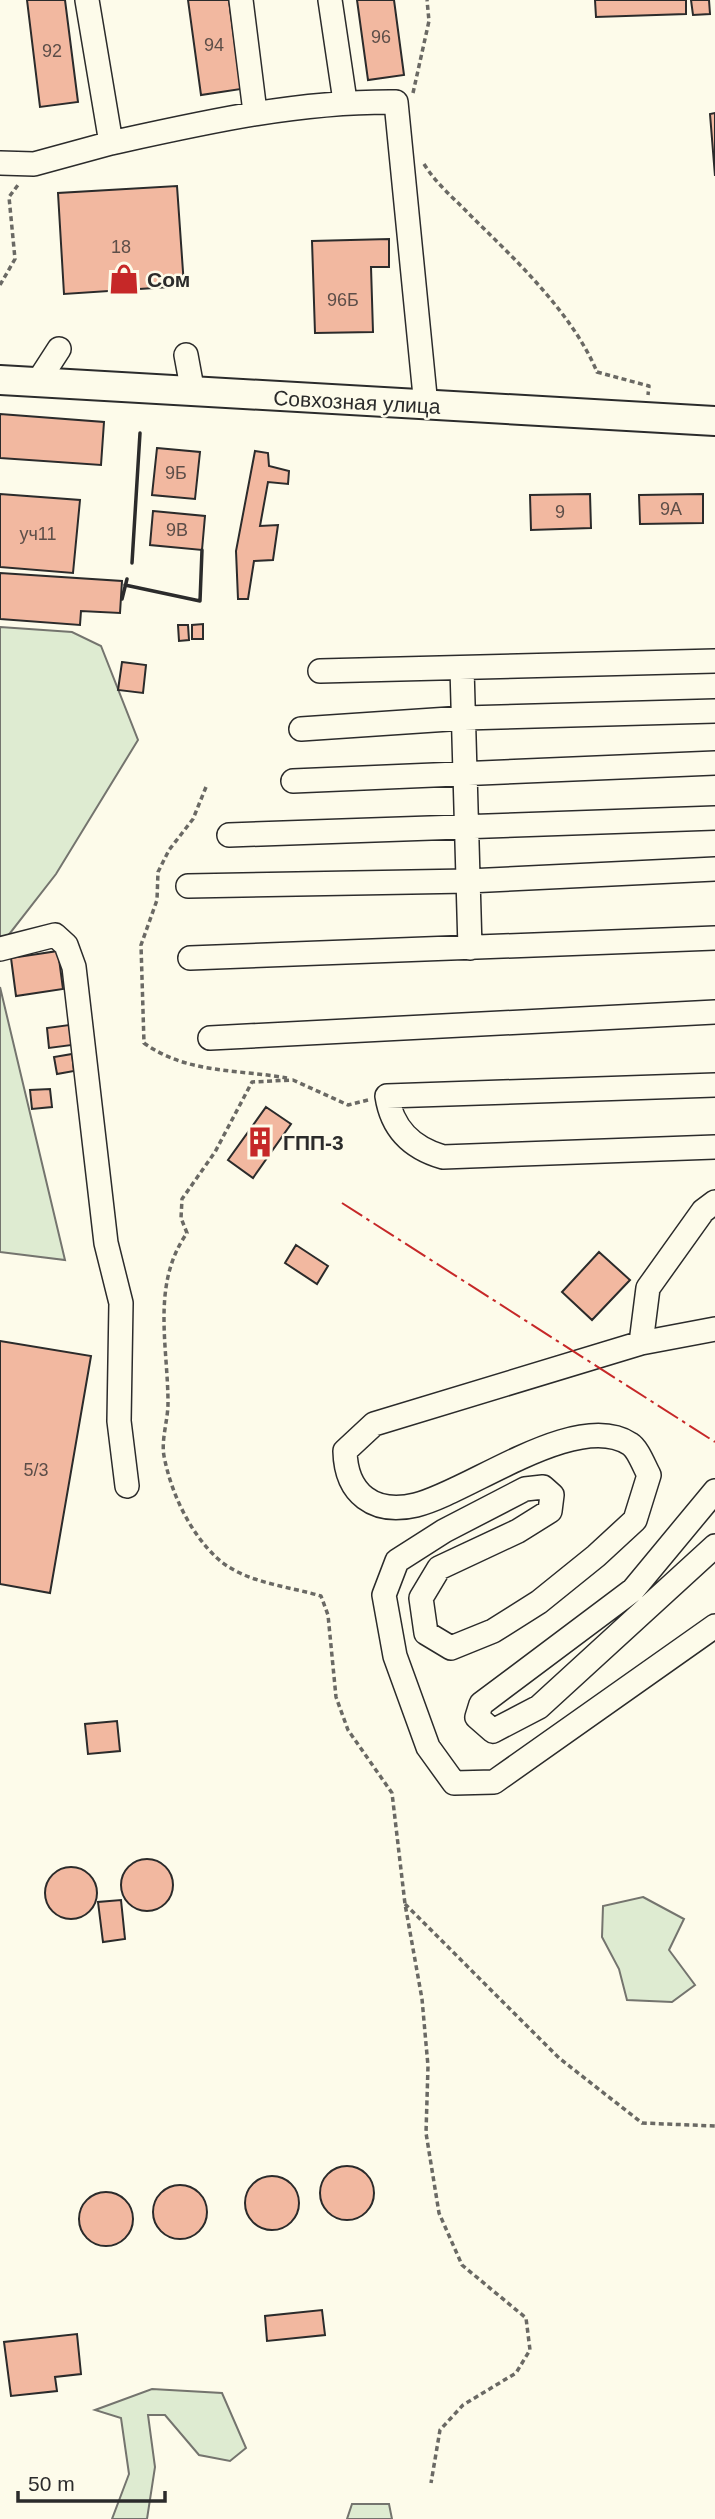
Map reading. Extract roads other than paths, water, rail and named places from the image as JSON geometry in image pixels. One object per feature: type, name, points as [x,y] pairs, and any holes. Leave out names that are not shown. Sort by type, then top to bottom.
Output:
[{"type":"main road","name":"Совхозная улица","points":[[0,380],[715,421]]},
{"type":"street","points":[[88,0],[111,143]]},
{"type":"street","points":[[241,0],[254,112]]},
{"type":"street","points":[[330,0],[345,101]]},
{"type":"street","points":[[0,163],[34,164],[111,143],[254,112],[345,101],[409,100],[426,406]]},
{"type":"street","points":[[37,383],[59,349]]},
{"type":"street","points":[[186,355],[193,393]]},
{"type":"street","points":[[320,671],[715,661]]},
{"type":"street","points":[[462,668],[470,948]]},
{"type":"street","points":[[301,729],[464,718],[715,710]]},
{"type":"street","points":[[293,782],[715,763]]},
{"type":"street","points":[[229,835],[715,818]]},
{"type":"street","points":[[188,886],[468,881],[715,869]]},
{"type":"street","points":[[0,949],[55,935],[66,945],[74,967],[106,1243],[121,1303],[119,1421],[127,1486]]},
{"type":"street","points":[[191,958],[715,938]]},
{"type":"street","points":[[210,1038],[715,1012]]},
{"type":"street","points":[[715,1086],[387,1096],[390,1112],[403,1135],[419,1150],[443,1157],[715,1147]]},
{"type":"street","points":[[641,1343],[648,1288],[711,1208]]},
{"type":"street","points":[[715,1329],[641,1343],[374,1423],[345,1451],[346,1470],[354,1490],[379,1507],[415,1505],[533,1452],[575,1438],[609,1435],[632,1444],[649,1475],[635,1520],[596,1556],[539,1602],[494,1631],[450,1648],[426,1633],[421,1598],[439,1568],[518,1531],[550,1511],[552,1495],[543,1488],[525,1489],[443,1531],[397,1561],[384,1595],[396,1656],[428,1746],[454,1783],[494,1782],[715,1626]]},
{"type":"street","points":[[715,1491],[634,1590],[481,1704],[477,1717],[493,1731],[538,1707],[715,1546]]},
{"type":"place","name":"Сом","points":[[124,279]]},
{"type":"place","name":"ГПП-3","points":[[260,1142]]}]
